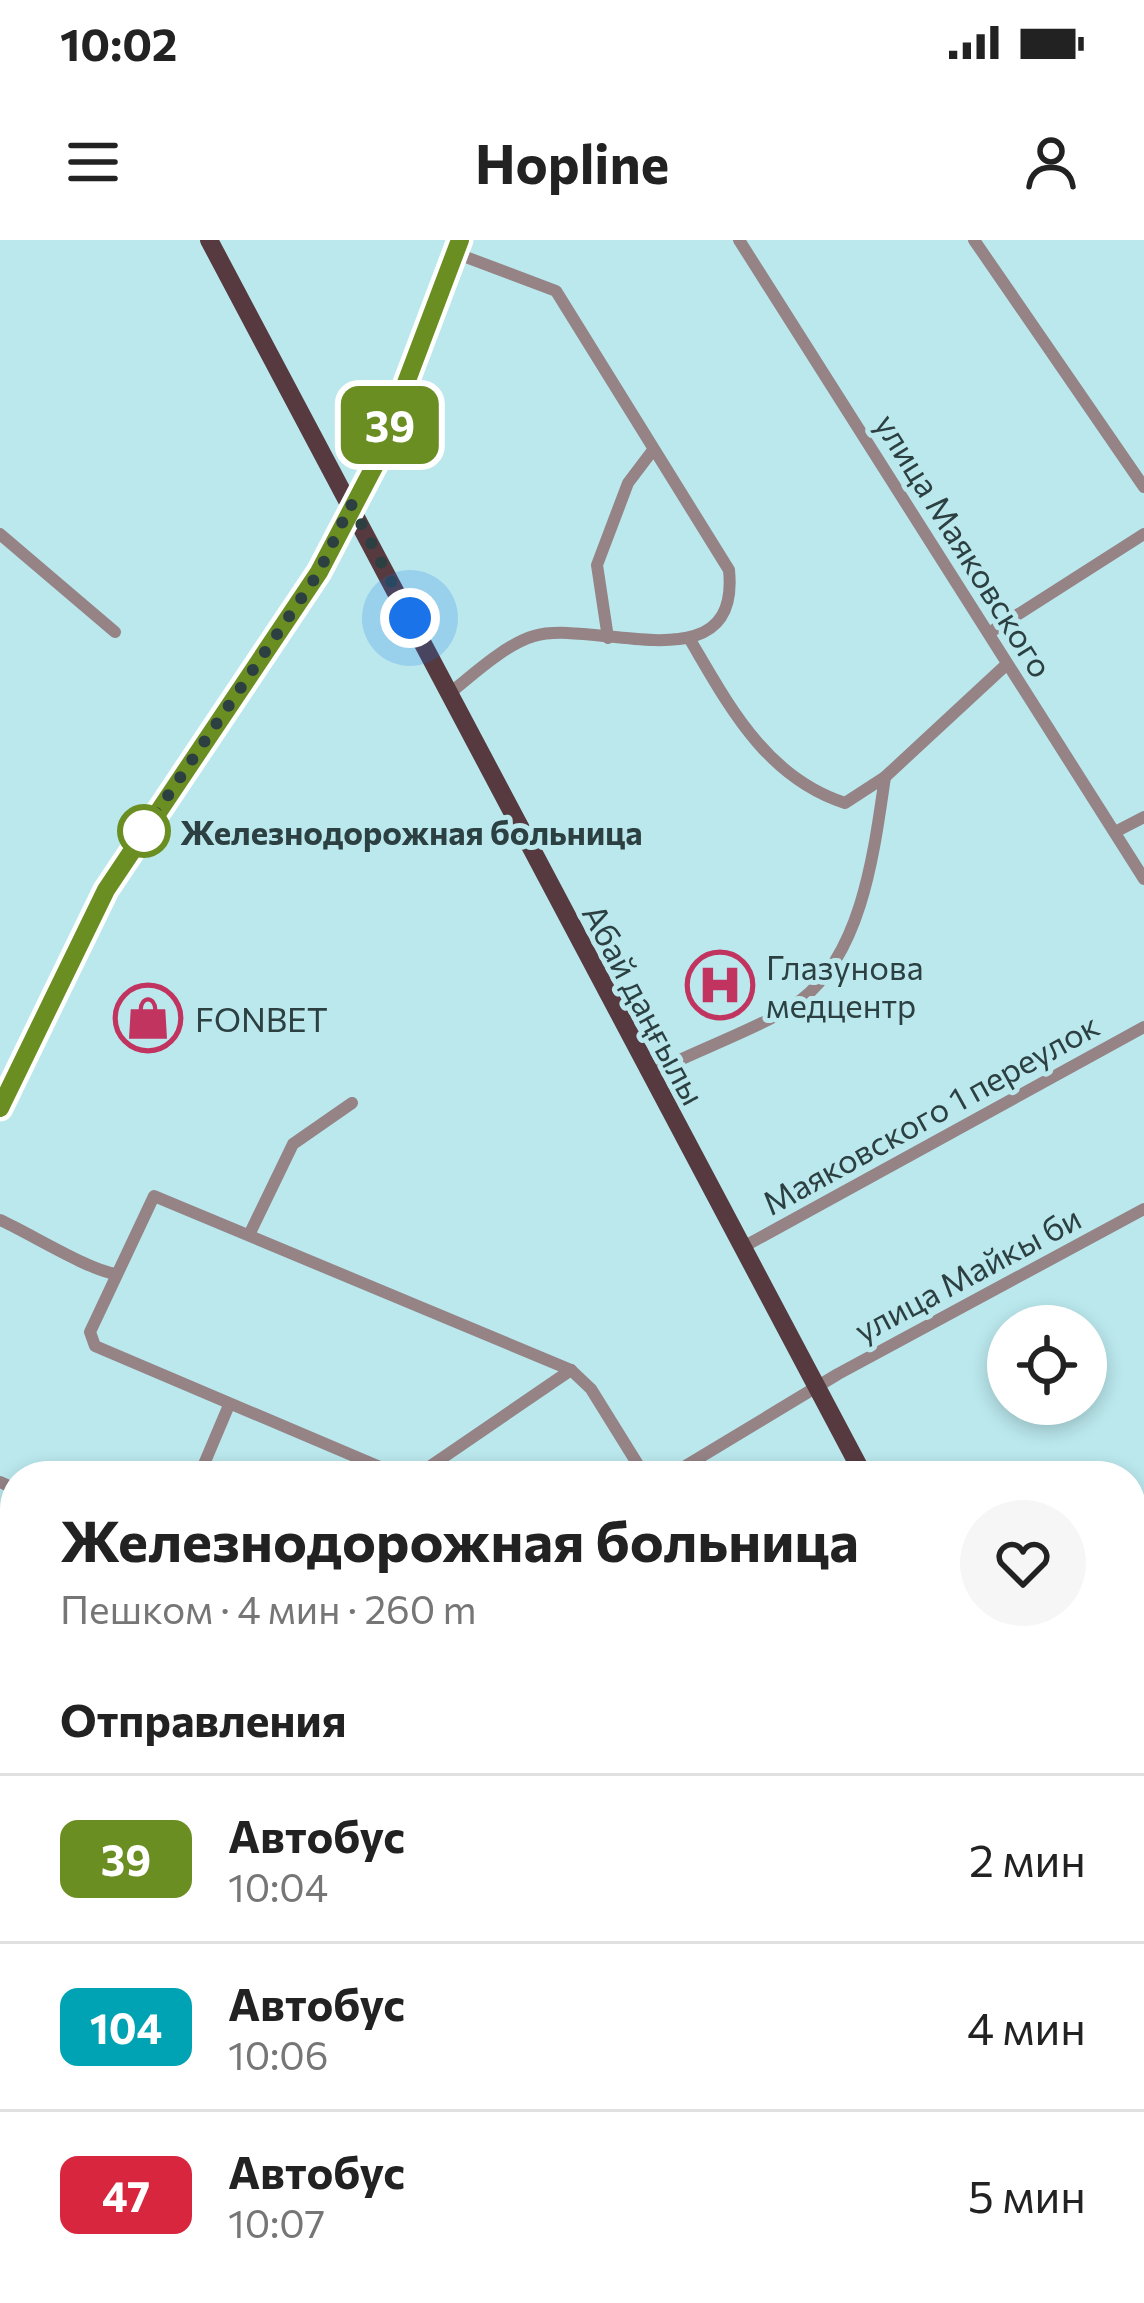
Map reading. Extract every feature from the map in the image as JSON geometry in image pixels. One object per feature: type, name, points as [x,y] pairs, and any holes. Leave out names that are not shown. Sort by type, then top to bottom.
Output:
[{"type":"main road","name":"Абай даңғылы","points":[[209,240],[856,1461]]},
{"type":"main road","points":[[1,1105],[106,890],[319,572],[375,465],[457,246]]},
{"type":"street","name":"улица Маяковского","points":[[739,240],[1144,879]]},
{"type":"street","points":[[974,240],[1144,487]]},
{"type":"street","points":[[449,694],[535,635],[689,638],[723,616],[732,596],[729,570],[556,291],[457,246]]},
{"type":"street","points":[[608,638],[597,565],[628,483],[653,450]]},
{"type":"street","points":[[0,534],[116,632]]},
{"type":"street","points":[[989,633],[1144,534]]},
{"type":"street","points":[[689,638],[749,740],[829,798],[845,803],[885,777],[1007,664]]},
{"type":"street","points":[[648,1075],[799,1002],[835,963],[860,903],[885,777]]},
{"type":"street","points":[[1117,831],[1144,817]]},
{"type":"street","name":"Маяковского 1 переулок","points":[[742,1247],[1144,1027]]},
{"type":"street","points":[[250,1233],[293,1144],[352,1103]]},
{"type":"street","points":[[365,1461],[95,1346],[90,1332],[152,1198],[164,1196],[571,1370],[591,1390],[636,1461]]},
{"type":"street","name":"улица Майкы би","points":[[694,1461],[816,1386],[1144,1209]]},
{"type":"street","points":[[0,1220],[81,1257],[97,1270],[116,1274]]},
{"type":"street","points":[[438,1461],[571,1370]]},
{"type":"street","points":[[206,1461],[230,1405]]},
{"type":"bus line","name":"39","points":[[0,1108],[106,890],[319,572],[375,465],[460,240]]},
{"type":"place","name":"Железнодорожная больница","points":[[144,831]]},
{"type":"place","name":"Глазунова медцентр","points":[[720,985]]},
{"type":"place","name":"FONBET","points":[[148,1018]]},
{"type":"route","points":[[144,831],[319,572],[351,504],[410,618]]}]
